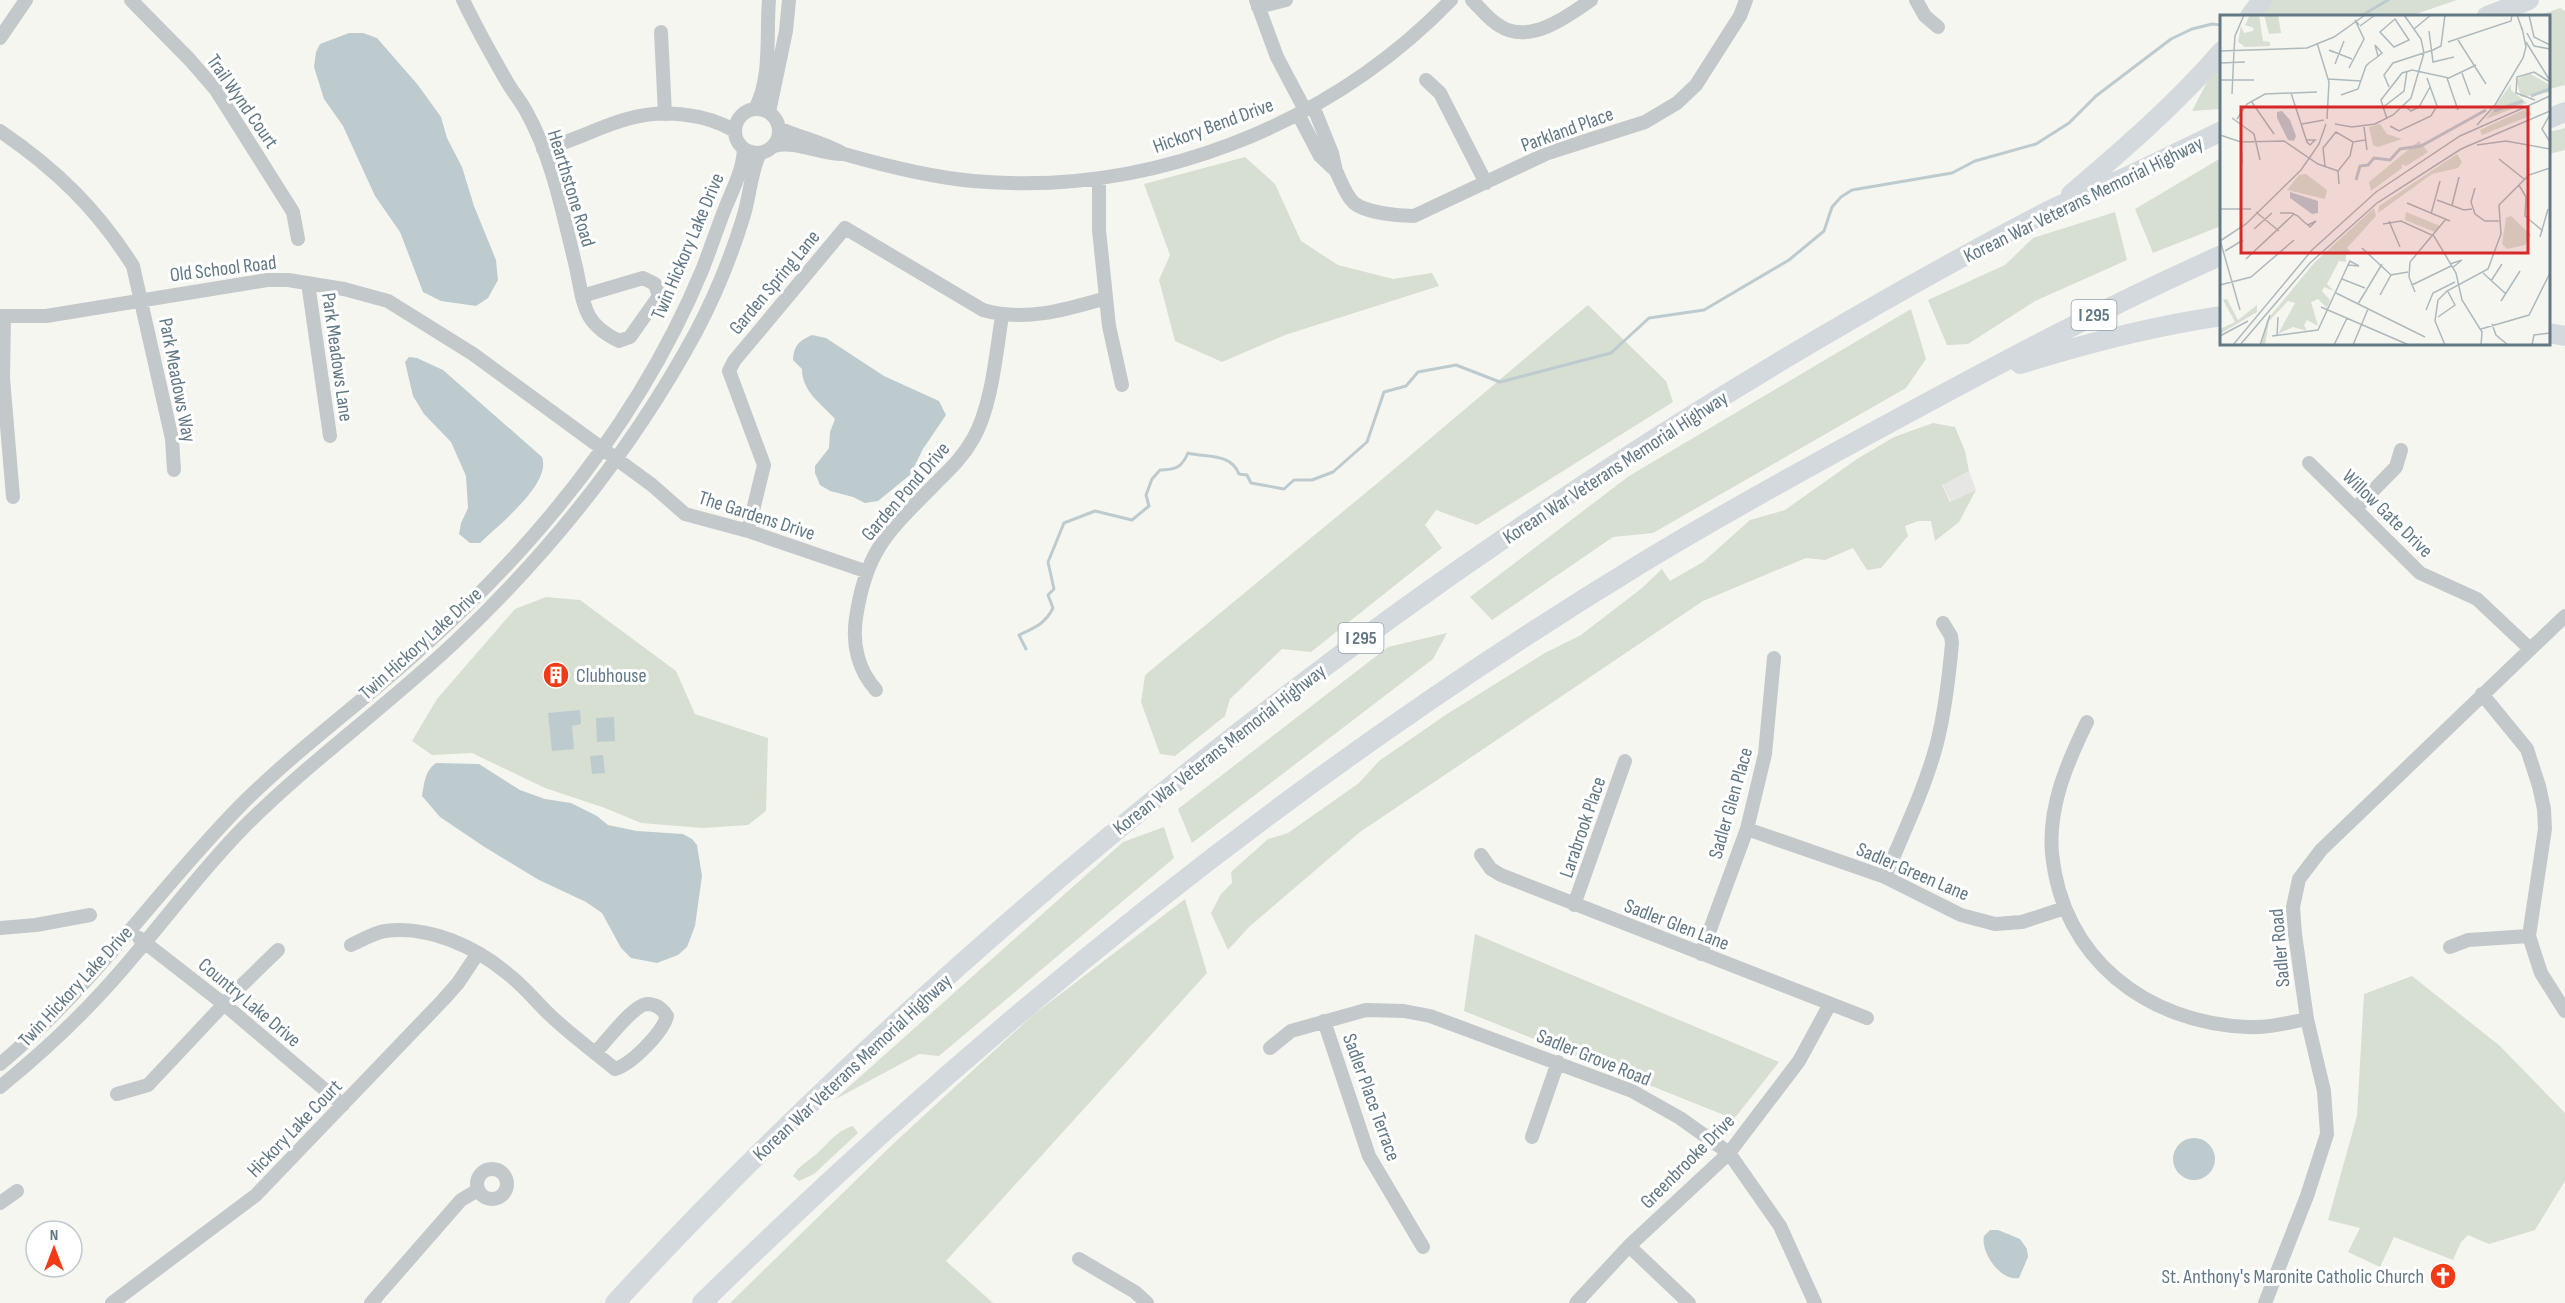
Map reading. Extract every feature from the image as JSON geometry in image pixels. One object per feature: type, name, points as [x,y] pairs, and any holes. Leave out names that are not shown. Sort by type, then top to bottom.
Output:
[{"type":"highway","points":[[2251,15],[2262,0]]},
{"type":"highway","points":[[2490,15],[2529,0]]},
{"type":"highway","points":[[2055,207],[2153,124],[2220,53]]},
{"type":"highway","points":[[2550,118],[2565,112]]},
{"type":"highway","name":"Korean War Veterans Memorial Highway","points":[[615,1303],[705,1208],[920,1001],[1095,847],[1262,713],[1457,570],[1700,411],[1862,314],[2055,207],[2125,178],[2220,132]]},
{"type":"highway","name":"I 295","points":[[782,1228],[920,1100],[1068,973],[1216,856],[1371,742],[1479,667],[1637,566],[1777,484],[2122,300],[2220,256]]},
{"type":"highway","points":[[1969,380],[2107,338],[2164,325],[2220,316]]},
{"type":"highway","points":[[2550,333],[2565,336]]},
{"type":"highway","points":[[702,1303],[761,1245],[782,1228]]},
{"type":"highway","points":[[715,1303],[767,1249],[782,1228]]},
{"type":"street","points":[[0,38],[26,0]]},
{"type":"street","name":"Trail Wynd Court","points":[[131,0],[216,90],[293,212],[298,239]]},
{"type":"street","name":"Hearthstone Road","points":[[463,0],[506,80],[526,111],[543,149],[566,225],[586,315],[602,332],[619,341],[630,337],[659,296],[655,285],[643,278],[582,296]]},
{"type":"street","points":[[762,111],[769,0]]},
{"type":"street","points":[[762,111],[786,31],[789,0]]},
{"type":"street","points":[[1257,3],[1286,0]]},
{"type":"street","name":"Hickory Bend Drive","points":[[774,146],[783,144],[823,153],[844,154],[928,175],[972,181],[1065,181],[1099,178],[1164,166],[1198,155],[1305,110],[1362,76],[1394,52],[1451,0]]},
{"type":"street","points":[[1472,0],[1498,25],[1519,32],[1541,28],[1561,20],[1591,0]]},
{"type":"street","name":"Parkland Place","points":[[1257,3],[1277,57],[1305,110],[1332,153],[1336,171],[1353,202],[1361,208],[1399,216],[1414,216],[1548,153],[1645,122],[1677,104],[1696,85],[1740,16],[1746,0]]},
{"type":"street","points":[[1916,0],[1920,9],[1938,27]]},
{"type":"street","points":[[661,32],[665,114]]},
{"type":"street","points":[[1426,80],[1440,93],[1486,183]]},
{"type":"street","points":[[749,111],[762,111],[774,117],[779,128],[779,136],[774,146],[760,153],[744,149],[739,144],[737,126],[749,111]]},
{"type":"street","points":[[543,149],[565,144],[626,120],[665,114],[717,121],[723,119],[737,126]]},
{"type":"street","name":"Hickory Bend Drive","points":[[779,128],[799,137],[826,144],[844,154]]},
{"type":"street","name":"Park Meadows Way","points":[[0,131],[60,176],[91,208],[119,244],[133,267],[142,298],[172,440],[174,470]]},
{"type":"street","name":"Twin Hickory Lake Drive","points":[[0,1064],[71,999],[195,853],[245,801],[299,752],[416,654],[469,604],[553,512],[602,449],[644,384],[689,300],[733,192],[744,149]]},
{"type":"street","name":"Twin Hickory Lake Drive","points":[[0,1087],[49,1046],[80,1015],[145,942],[194,881],[251,820],[440,656],[496,601],[559,533],[617,459],[647,414],[695,333],[713,297],[744,216],[752,175],[760,153]]},
{"type":"street","points":[[1099,178],[1099,230],[1109,326],[1122,385]]},
{"type":"street","name":"Garden Spring Lane","points":[[748,531],[764,465],[729,371],[734,360],[845,228],[983,310],[1002,316],[1035,315],[1106,298]]},
{"type":"street","name":"Old School Road","points":[[2,316],[46,316],[142,298],[267,280],[344,289],[387,302],[473,354],[617,459]]},
{"type":"street","name":"Park Meadows Lane","points":[[309,284],[330,436]]},
{"type":"street","points":[[2,316],[3,378],[13,497]]},
{"type":"street","name":"Garden Pond Drive","points":[[876,690],[860,666],[855,636],[859,600],[866,571],[875,550],[898,522],[961,458],[974,438],[984,412],[1002,316]]},
{"type":"street","points":[[2355,509],[2397,467],[2402,450]]},
{"type":"street","name":"The Gardens Drive","points":[[617,459],[685,514],[748,531],[866,571]]},
{"type":"street","name":"Willow Gate Drive","points":[[2309,463],[2420,573],[2477,599],[2529,648]]},
{"type":"street","name":"Sadler Road","points":[[2265,1303],[2324,1150],[2327,1134],[2324,1091],[2307,1019],[2295,934],[2293,907],[2295,889],[2302,872],[2321,850],[2529,648],[2565,616]]},
{"type":"street","points":[[1885,877],[1927,775],[1937,743],[1947,693],[1952,643],[1951,636],[1943,623]]},
{"type":"street","name":"Sadler Glen Place","points":[[1701,954],[1747,829],[1766,754],[1774,658]]},
{"type":"street","points":[[2482,694],[2527,749],[2534,766],[2544,808],[2543,850],[2529,936],[2541,973],[2565,1011]]},
{"type":"street","points":[[2087,722],[2067,763],[2058,795],[2052,852],[2065,908],[2092,954],[2132,992],[2154,1006],[2214,1024],[2267,1026],[2307,1019]]},
{"type":"street","name":"Larabrook Place","points":[[1575,905],[1625,761]]},
{"type":"street","name":"Sadler Green Lane","points":[[1747,829],[1885,877],[1961,915],[1995,924],[2022,922],[2065,908]]},
{"type":"street","name":"Sadler Glen Lane","points":[[1481,855],[1491,869],[1501,875],[1867,1018]]},
{"type":"street","points":[[0,928],[36,925],[90,915]]},
{"type":"street","name":"Country Lake Drive","points":[[130,931],[225,1005],[343,1105]]},
{"type":"street","points":[[351,945],[372,935],[400,931],[440,937],[478,953],[511,975],[551,1016],[615,1069],[625,1066],[664,1026],[667,1016],[659,1006],[646,1004],[634,1010],[596,1053]]},
{"type":"street","points":[[2450,947],[2468,940],[2529,936]]},
{"type":"street","points":[[117,1094],[148,1085],[278,950]]},
{"type":"street","name":"Hickory Lake Court","points":[[112,1303],[256,1195],[443,1000],[458,983],[478,953]]},
{"type":"street","name":"Greenbrooke Drive","points":[[1576,1303],[1629,1246],[1728,1153],[1799,1061],[1830,1004]]},
{"type":"street","name":"Sadler Grove Road","points":[[1270,1048],[1291,1031],[1324,1021],[1366,1010],[1404,1011],[1430,1016],[1632,1091],[1680,1118],[1728,1153],[1780,1226],[1815,1303]]},
{"type":"street","name":"Sadler Place Terrace","points":[[1324,1021],[1369,1156],[1423,1247]]},
{"type":"street","points":[[1532,1137],[1558,1062]]},
{"type":"street","points":[[371,1303],[461,1200],[478,1190]]},
{"type":"street","points":[[0,1203],[17,1191]]},
{"type":"street","points":[[1629,1246],[1689,1303]]},
{"type":"street","points":[[1079,1258],[1134,1292],[1147,1303]]},
{"type":"shaded area","points":[[2269,0],[2457,0],[2413,15],[2258,15]]},
{"type":"shaded area","points":[[2560,8],[2565,11],[2565,85],[2550,89],[2550,15],[2541,15]]},
{"type":"shaded area","points":[[349,33],[363,33],[377,38],[418,85],[441,117],[447,138],[462,167],[474,206],[496,260],[498,280],[488,298],[476,306],[441,301],[423,292],[400,232],[375,196],[343,126],[324,99],[314,67],[316,52],[320,44]]},
{"type":"shaded area","points":[[2220,64],[2220,109],[2192,111],[2206,84]]},
{"type":"shaded area","points":[[2565,128],[2565,150],[2550,154],[2550,132]]},
{"type":"shaded area","points":[[1245,157],[1275,184],[1301,241],[1338,265],[1393,279],[1432,273],[1439,286],[1285,335],[1222,362],[1175,341],[1159,280],[1170,255],[1144,184]]},
{"type":"shaded area","points":[[2220,159],[2220,226],[2153,253],[2135,209]]},
{"type":"shaded area","points":[[2115,212],[2127,260],[2035,301],[1968,344],[1947,345],[1928,300],[2005,265],[2033,238]]},
{"type":"shaded area","points":[[1588,305],[1666,381],[1673,402],[1477,525],[1436,510],[1425,525],[1442,548],[1311,652],[1282,649],[1230,699],[1225,716],[1175,756],[1160,754],[1141,702],[1145,675]]},
{"type":"shaded area","points":[[1911,309],[1926,359],[1906,388],[1653,533],[1613,537],[1492,620],[1470,597],[1629,476]]},
{"type":"shaded area","points":[[812,335],[826,338],[884,376],[939,401],[946,415],[923,449],[910,475],[878,501],[865,503],[830,491],[820,485],[815,473],[815,466],[829,448],[830,432],[835,419],[809,391],[802,369],[793,360],[798,344]]},
{"type":"shaded area","points":[[409,357],[417,358],[443,370],[542,457],[543,468],[532,491],[480,543],[470,543],[459,534],[468,508],[466,476],[451,442],[424,414],[413,396],[405,362]]},
{"type":"shaded area","points":[[1933,423],[1955,427],[1965,451],[1969,471],[1942,485],[1950,502],[1976,490],[1959,522],[1935,541],[1931,521],[1918,521],[1905,526],[1908,536],[1881,568],[1867,570],[1853,548],[1825,560],[1806,558],[1703,601],[1360,832],[1249,927],[1228,950],[1211,913],[1221,894],[1232,883],[1231,872],[1268,839],[1288,833],[1359,783],[1379,761],[1447,714],[1545,653],[1581,635],[1642,588],[1662,569],[1670,581],[1703,562],[1750,520],[1785,510],[1857,459],[1894,437]]},
{"type":"shaded area","points":[[1969,471],[1976,490],[1951,502],[1942,484]]},
{"type":"shaded area","points":[[546,597],[580,600],[676,671],[695,714],[768,738],[766,811],[748,825],[703,828],[641,823],[545,788],[472,753],[432,755],[412,741],[437,699],[515,609]]},
{"type":"shaded area","points":[[1447,633],[1433,659],[1192,843],[1178,809],[1388,647]]},
{"type":"shaded area","points":[[580,710],[581,724],[572,726],[574,749],[552,751],[548,713]]},
{"type":"shaded area","points":[[614,717],[615,741],[597,742],[596,718]]},
{"type":"shaded area","points":[[603,755],[605,773],[592,774],[590,756]]},
{"type":"shaded area","points":[[436,763],[479,764],[520,790],[545,799],[571,803],[597,816],[608,825],[637,831],[683,834],[692,839],[697,845],[702,876],[695,926],[687,947],[678,955],[657,963],[631,958],[621,948],[602,913],[586,902],[539,880],[440,817],[422,796],[427,773]]},
{"type":"shaded area","points":[[1164,827],[1174,858],[939,1056],[919,1054],[834,1100],[1123,842]]},
{"type":"shaded area","points":[[1185,899],[1207,973],[946,1261],[993,1303],[730,1303],[893,1144],[1033,1015]]},
{"type":"shaded area","points":[[1475,934],[1779,1062],[1734,1119],[1464,1011]]},
{"type":"shaded area","points":[[2412,976],[2500,1046],[2565,1113],[2565,1181],[2535,1230],[2489,1244],[2468,1235],[2461,1242],[2453,1260],[2394,1237],[2380,1267],[2348,1252],[2360,1228],[2328,1220],[2357,1116],[2364,994]]},
{"type":"shaded area","points":[[853,1126],[858,1133],[814,1174],[799,1181],[793,1176],[836,1135]]},
{"type":"shaded area","points":[[2194,1138],[2209,1144],[2215,1159],[2209,1174],[2194,1180],[2179,1174],[2173,1159],[2179,1144]]},
{"type":"shaded area","points":[[1990,1230],[1998,1230],[2020,1239],[2027,1249],[2028,1257],[2019,1278],[2005,1275],[1993,1264],[1985,1250],[1984,1243],[1984,1236]]},
{"type":"waterway","points":[[2363,15],[2388,0]]},
{"type":"waterway","points":[[1026,649],[1019,635],[1043,622],[1053,608],[1048,595],[1054,589],[1048,562],[1064,523],[1095,511],[1132,520],[1149,506],[1146,495],[1152,479],[1160,470],[1178,467],[1188,453],[1224,459],[1235,467],[1239,474],[1247,475],[1251,483],[1284,489],[1294,480],[1312,480],[1333,472],[1367,442],[1384,392],[1406,386],[1418,372],[1456,365],[1500,382],[1611,353],[1649,318],[1704,310],[1789,260],[1824,231],[1832,207],[1852,190],[1952,173],[1975,161],[2036,144],[2069,123],[2096,96],[2171,39],[2192,29],[2212,24],[2220,25]]},
{"type":"place","name":"Clubhouse","points":[[556,675]]},
{"type":"place","name":"St. Anthony's Maronite Catholic Church","points":[[2443,1276]]}]
